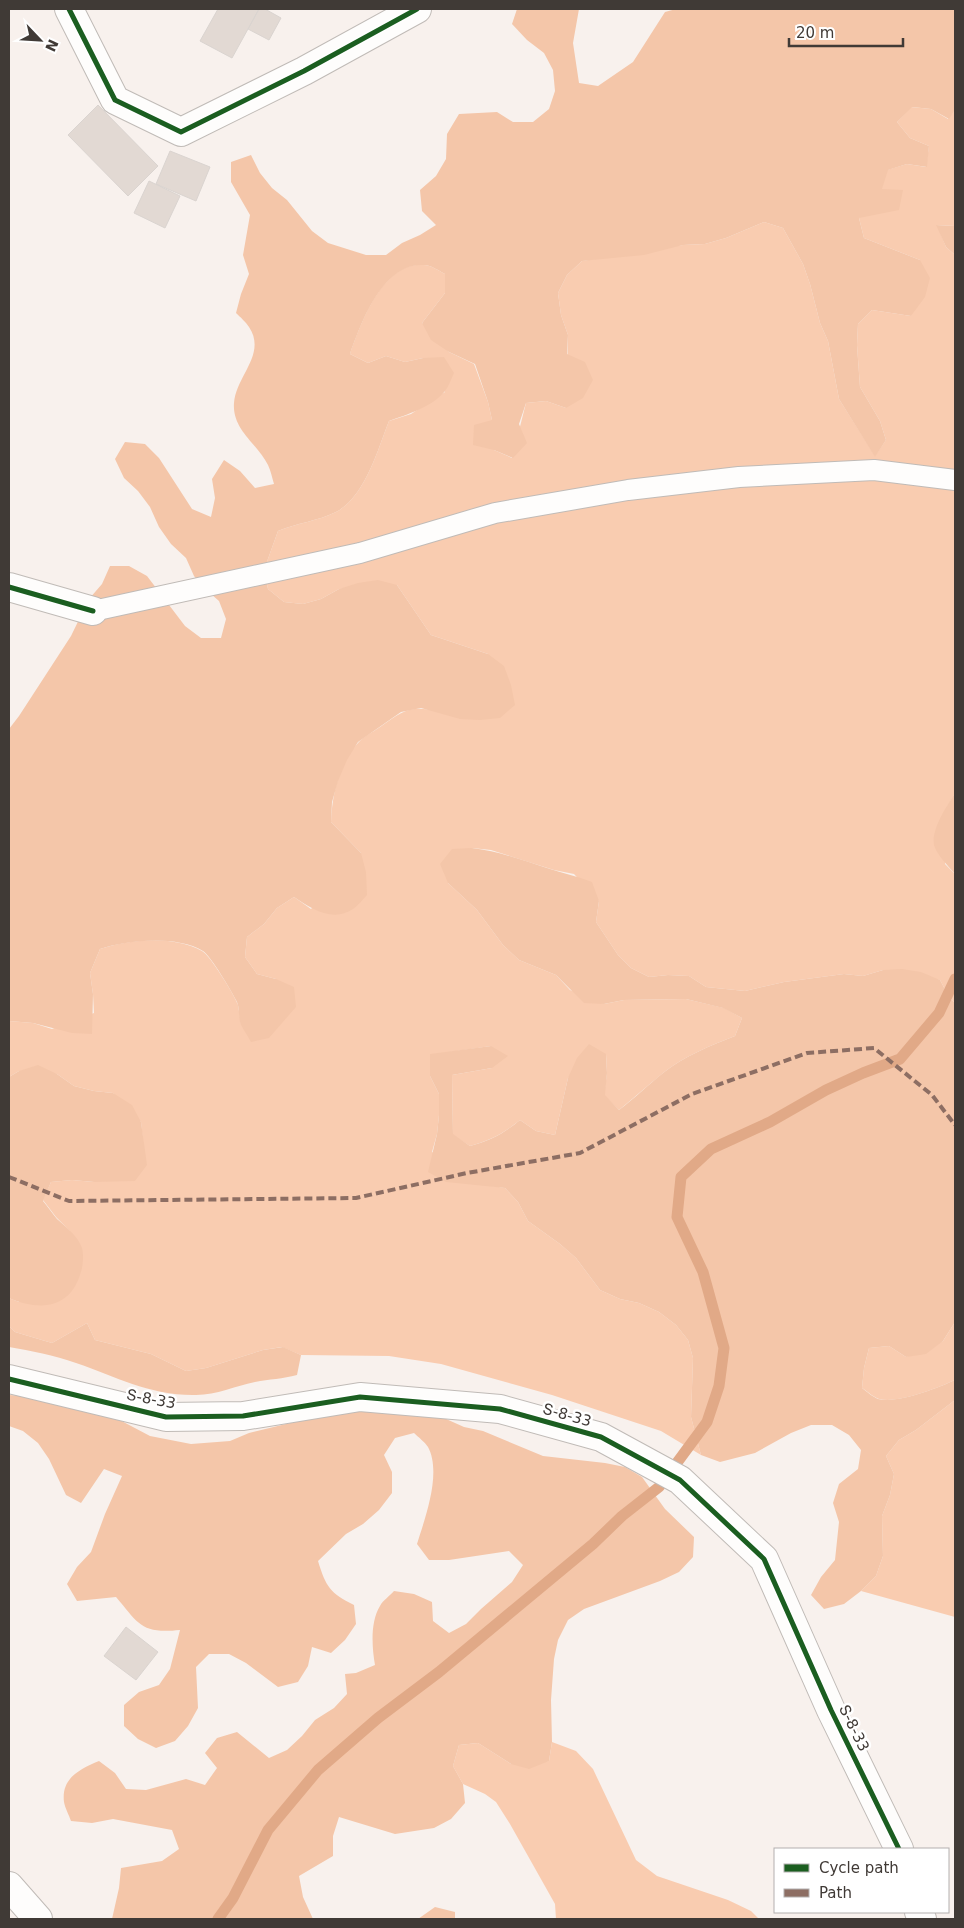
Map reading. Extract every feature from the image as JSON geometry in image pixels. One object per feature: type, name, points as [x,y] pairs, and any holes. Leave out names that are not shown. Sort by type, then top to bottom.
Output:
[{"type":"street","points":[[69,9],[115,100],[180,132],[304,72],[418,9]]},
{"type":"street","points":[[9,587],[93,611]]},
{"type":"street","name":"Տ-8-33","points":[[9,1380],[166,1417],[243,1416],[360,1396],[500,1409],[601,1437],[680,1480],[764,1559],[831,1710],[900,1848]]},
{"type":"street","points":[[9,1886],[38,1919]]},
{"type":"lane","points":[[93,611],[360,554],[495,513],[628,490],[739,477],[874,470],[955,480]]},
{"type":"shaded area","points":[[517,9],[579,9],[573,43],[579,83],[598,86],[633,62],[665,12],[676,9],[955,9],[955,110],[949,119],[931,109],[912,107],[897,122],[910,138],[929,146],[927,167],[907,164],[888,170],[882,189],[903,190],[899,210],[859,218],[864,238],[920,260],[930,278],[925,297],[911,316],[872,310],[858,324],[857,345],[860,387],[880,421],[886,440],[875,457],[839,399],[828,341],[820,323],[810,284],[803,264],[783,228],[764,222],[726,238],[705,244],[683,245],[644,255],[582,261],[567,275],[558,293],[561,315],[568,335],[567,354],[585,362],[593,380],[583,398],[566,408],[546,401],[526,403],[519,424],[527,443],[513,458],[494,450],[473,445],[474,425],[492,420],[475,364],[449,352],[431,340],[422,323],[445,293],[445,274],[427,265],[409,267],[397,273],[385,284],[367,311],[350,354],[368,363],[386,356],[405,362],[423,358],[444,357],[454,373],[446,389],[434,401],[389,421],[363,484],[346,505],[329,515],[278,531],[264,570],[268,589],[284,602],[303,604],[321,599],[339,589],[358,583],[378,580],[397,585],[431,635],[488,654],[504,666],[511,685],[515,705],[500,718],[480,720],[460,719],[421,708],[401,712],[358,742],[347,760],[338,781],[332,802],[331,822],[361,853],[366,872],[367,895],[353,909],[338,915],[314,909],[294,897],[277,908],[264,924],[247,937],[245,957],[257,974],[276,979],[294,987],[296,1007],[269,1038],[251,1042],[241,1025],[237,1002],[207,954],[192,946],[166,941],[138,941],[100,949],[90,973],[93,994],[92,1034],[72,1033],[33,1023],[9,1021],[9,729],[71,636],[89,599],[102,584],[110,566],[129,566],[147,576],[185,626],[201,638],[221,638],[226,619],[219,601],[194,576],[186,558],[171,544],[159,527],[150,507],[138,491],[124,478],[115,459],[125,442],[145,444],[159,458],[192,509],[211,517],[215,498],[212,479],[224,460],[240,471],[255,488],[274,484],[268,465],[241,429],[234,413],[236,393],[253,356],[255,346],[254,337],[249,327],[236,313],[249,274],[243,255],[250,215],[231,182],[231,162],[251,155],[260,173],[272,188],[287,200],[312,231],[328,243],[366,255],[386,255],[402,243],[436,225],[422,211],[420,190],[436,176],[446,159],[447,134],[459,114],[497,112],[513,122],[533,122],[549,109],[555,91],[553,70],[544,53],[527,40],[512,24]]},
{"type":"shaded area","points":[[911,107],[931,109],[948,119],[955,110],[955,226],[937,225],[946,247],[955,255],[955,793],[947,807],[945,864],[955,874],[955,1003],[949,997],[940,980],[883,970],[863,976],[844,974],[784,982],[745,991],[706,987],[689,976],[668,975],[649,977],[631,968],[618,955],[596,922],[599,901],[574,874],[554,870],[491,850],[472,848],[448,883],[477,910],[503,945],[519,960],[556,975],[570,990],[604,1004],[624,1000],[686,999],[724,1008],[742,1018],[735,1036],[680,1061],[619,1110],[604,1095],[607,1073],[606,1054],[568,1078],[555,1135],[536,1131],[520,1120],[496,1136],[470,1146],[453,1135],[452,1075],[492,1068],[491,1046],[430,1055],[430,1076],[439,1094],[437,1134],[432,1152],[486,1185],[505,1188],[518,1202],[528,1221],[576,1258],[600,1290],[659,1312],[676,1325],[688,1340],[693,1358],[691,1417],[701,1455],[661,1431],[552,1395],[441,1364],[389,1356],[301,1355],[282,1347],[263,1350],[206,1368],[186,1371],[151,1354],[95,1340],[87,1323],[52,1343],[15,1332],[9,1326],[9,1298],[19,1302],[70,1231],[43,1200],[51,1182],[72,1180],[94,1182],[143,1142],[141,1122],[113,1093],[74,1086],[57,1074],[19,1071],[9,1077],[9,1021],[33,1023],[52,1029],[94,1013],[90,973],[100,949],[125,943],[151,940],[191,946],[206,954],[236,1000],[241,1024],[276,979],[257,974],[245,957],[247,937],[264,924],[277,908],[294,897],[311,909],[361,853],[331,822],[335,790],[341,770],[351,751],[363,738],[402,712],[422,709],[441,712],[488,654],[431,635],[397,585],[339,589],[321,599],[303,604],[284,602],[268,589],[264,570],[278,531],[329,515],[346,505],[363,484],[389,421],[411,414],[445,392],[423,358],[405,362],[386,356],[368,363],[350,354],[367,311],[385,283],[409,266],[427,265],[445,274],[445,293],[422,323],[449,352],[474,364],[488,402],[492,420],[494,450],[512,458],[526,403],[546,401],[566,408],[568,335],[561,315],[558,293],[567,275],[582,261],[683,245],[705,244],[726,238],[764,222],[783,228],[803,264],[810,284],[820,323],[828,341],[839,399],[875,456],[886,440],[880,421],[860,387],[857,345],[858,324],[872,310],[911,316],[920,260],[864,238],[859,218],[881,189],[887,170],[907,164],[926,167],[929,146],[910,138],[897,122]]},
{"type":"shaded area","points":[[936,225],[955,226],[955,255],[946,247]]},
{"type":"shaded area","points":[[955,793],[955,874],[937,852],[934,839],[940,818]]},
{"type":"shaded area","points":[[472,848],[510,856],[592,882],[599,901],[596,922],[618,955],[631,968],[649,977],[668,975],[689,976],[706,987],[745,991],[784,982],[844,974],[863,976],[883,970],[902,969],[921,972],[940,980],[949,997],[955,1003],[955,1322],[943,1341],[926,1354],[906,1357],[889,1346],[869,1348],[862,1388],[878,1399],[886,1400],[928,1391],[955,1380],[955,1400],[916,1430],[899,1440],[886,1456],[894,1474],[890,1495],[882,1516],[883,1556],[876,1576],[844,1604],[824,1609],[811,1595],[821,1577],[835,1560],[839,1522],[833,1503],[839,1484],[858,1469],[861,1450],[849,1435],[832,1425],[811,1425],[791,1433],[755,1453],[720,1462],[701,1455],[691,1417],[693,1358],[688,1340],[676,1325],[659,1312],[600,1290],[576,1258],[528,1221],[518,1202],[505,1188],[446,1182],[428,1172],[437,1134],[439,1115],[439,1094],[430,1076],[430,1054],[491,1046],[508,1056],[492,1068],[452,1075],[453,1134],[470,1146],[496,1136],[520,1120],[536,1131],[555,1135],[568,1078],[577,1058],[589,1044],[606,1054],[605,1095],[619,1110],[680,1061],[735,1036],[742,1018],[723,1008],[686,999],[624,1000],[604,1004],[584,1003],[556,975],[519,960],[503,945],[477,910],[448,883],[440,864],[452,849]]},
{"type":"shaded area","points":[[38,1065],[57,1074],[74,1086],[113,1093],[132,1105],[141,1122],[147,1165],[135,1181],[94,1182],[72,1180],[51,1182],[43,1201],[57,1219],[78,1240],[83,1254],[82,1268],[75,1286],[61,1301],[52,1304],[31,1305],[9,1298],[9,1077],[19,1071]]},
{"type":"shaded area","points":[[955,1322],[955,1380],[928,1391],[887,1400],[879,1399],[862,1388],[869,1348],[889,1346],[906,1357],[943,1341]]},
{"type":"shaded area","points":[[87,1323],[95,1340],[151,1354],[186,1371],[206,1368],[263,1350],[283,1347],[301,1355],[297,1375],[255,1382],[211,1394],[196,1395],[149,1389],[68,1360],[9,1347],[9,1326],[15,1332],[52,1343]]},
{"type":"shaded area","points":[[9,1395],[23,1396],[114,1417],[150,1436],[191,1444],[230,1441],[249,1433],[348,1409],[426,1410],[464,1427],[483,1431],[543,1456],[625,1467],[642,1477],[665,1509],[694,1537],[693,1557],[679,1572],[584,1609],[568,1620],[558,1640],[554,1659],[551,1700],[552,1742],[549,1761],[529,1769],[511,1764],[478,1743],[459,1745],[453,1766],[463,1784],[465,1803],[451,1819],[434,1828],[395,1834],[339,1817],[333,1836],[333,1856],[299,1876],[303,1897],[313,1919],[112,1919],[119,1888],[121,1868],[162,1861],[179,1849],[172,1830],[113,1819],[92,1823],[71,1821],[65,1804],[64,1794],[73,1776],[85,1767],[99,1761],[115,1773],[126,1789],[146,1790],[186,1779],[205,1785],[217,1768],[205,1753],[217,1738],[237,1732],[269,1758],[287,1750],[315,1720],[334,1708],[347,1694],[345,1674],[356,1673],[375,1665],[373,1627],[381,1604],[394,1591],[414,1594],[432,1602],[433,1621],[449,1633],[466,1624],[512,1582],[523,1565],[509,1551],[449,1560],[429,1560],[417,1544],[431,1496],[433,1482],[432,1458],[427,1445],[414,1433],[395,1438],[384,1455],[392,1472],[392,1493],[379,1510],[363,1524],[346,1534],[318,1561],[327,1583],[334,1593],[354,1605],[356,1624],[345,1640],[331,1653],[312,1647],[308,1666],[298,1682],[278,1687],[246,1663],[229,1654],[209,1654],[196,1667],[198,1708],[188,1726],[175,1741],[156,1748],[138,1739],[124,1726],[124,1705],[139,1692],[159,1685],[170,1669],[180,1630],[157,1630],[142,1625],[116,1597],[77,1601],[67,1584],[77,1567],[91,1552],[122,1476],[104,1469],[81,1503],[66,1495],[49,1459],[38,1443],[23,1431],[9,1426]]},
{"type":"shaded area","points":[[955,1400],[955,1617],[861,1591],[876,1576],[883,1556],[882,1516],[890,1495],[894,1474],[886,1456],[899,1440],[916,1430]]},
{"type":"shaded area","points":[[552,1742],[576,1751],[593,1769],[636,1860],[657,1876],[728,1900],[751,1911],[759,1919],[556,1919],[555,1904],[496,1802],[485,1794],[463,1784],[453,1766],[459,1745],[478,1743],[511,1764],[549,1761]]},
{"type":"shaded area","points":[[435,1907],[455,1912],[455,1919],[418,1919]]},
{"type":"building","points":[[218,9],[259,9],[232,58],[200,41]]},
{"type":"building","points":[[259,9],[265,9],[281,18],[269,40],[248,29]]},
{"type":"building","points":[[98,105],[158,166],[128,196],[68,135]]},
{"type":"building","points":[[170,151],[210,167],[196,201],[156,184]]},
{"type":"building","points":[[149,181],[180,196],[165,228],[134,213]]},
{"type":"building","points":[[126,1627],[158,1652],[136,1680],[104,1656]]},
{"type":"waterway","points":[[218,1919],[233,1898],[268,1830],[318,1770],[378,1718],[439,1672],[593,1544],[622,1516],[659,1487],[707,1422],[719,1386],[724,1348],[703,1272],[677,1217],[681,1177],[711,1149],[770,1122],[826,1090],[900,1059],[939,1013],[955,979]]},
{"type":"marked path","points":[[9,1177],[69,1201],[356,1198],[467,1173],[580,1153],[692,1094],[807,1053],[874,1048],[932,1095],[955,1125]]},
{"type":"cycle path","points":[[69,9],[115,100],[181,132],[304,71],[417,9]]},
{"type":"cycle path","points":[[9,587],[93,611]]},
{"type":"cycle path","points":[[9,1379],[166,1417],[243,1416],[360,1397],[500,1409],[601,1437],[680,1480],[764,1559],[831,1710],[899,1848]]}]
